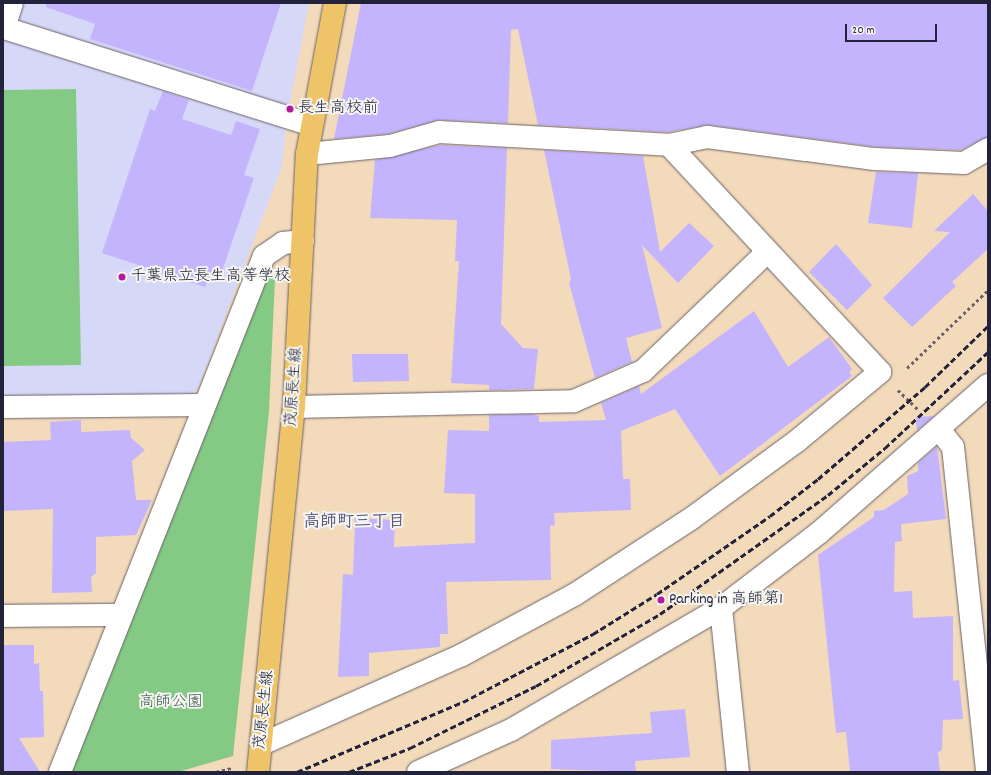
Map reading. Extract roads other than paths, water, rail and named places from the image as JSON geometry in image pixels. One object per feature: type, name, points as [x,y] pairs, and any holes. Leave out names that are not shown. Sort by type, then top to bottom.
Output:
[{"type":"main road","name":"茂原長生線","points":[[258,772],[262,744],[294,407],[307,154],[311,125],[335,3]]},
{"type":"street","points":[[12,3],[3,29],[311,125]]},
{"type":"street","points":[[307,154],[390,146],[439,132],[669,145],[707,138],[875,159],[964,162],[988,149]]},
{"type":"street","points":[[262,744],[462,655],[574,595],[692,518],[797,441],[880,372],[669,145]]},
{"type":"street","points":[[60,772],[203,405],[264,256],[283,243],[303,241]]},
{"type":"street","points":[[294,407],[574,401],[643,371],[767,252]]},
{"type":"street","points":[[418,772],[510,730],[721,608],[820,532],[940,430],[988,385]]},
{"type":"street","points":[[3,407],[203,405]]},
{"type":"street","points":[[940,430],[953,447],[987,772]]},
{"type":"street","points":[[721,608],[738,772]]},
{"type":"street","points":[[3,616],[121,615]]},
{"type":"railway","points":[[297,772],[463,702],[593,634],[657,594],[770,516],[818,479],[925,387],[988,326]]},
{"type":"railway","points":[[349,772],[410,748],[536,686],[660,614],[828,495],[885,448],[988,352]]},
{"type":"place","name":"長生高校前","points":[[290,109]]},
{"type":"place","name":"千葉県立長生高等学校","points":[[122,277]]},
{"type":"place","name":"Parking in 高師第1","points":[[661,600]]},
{"type":"district","name":"高師町三丁目","points":[[354,524]]},
{"type":"park label","name":"高師公園","points":[[171,703]]}]
